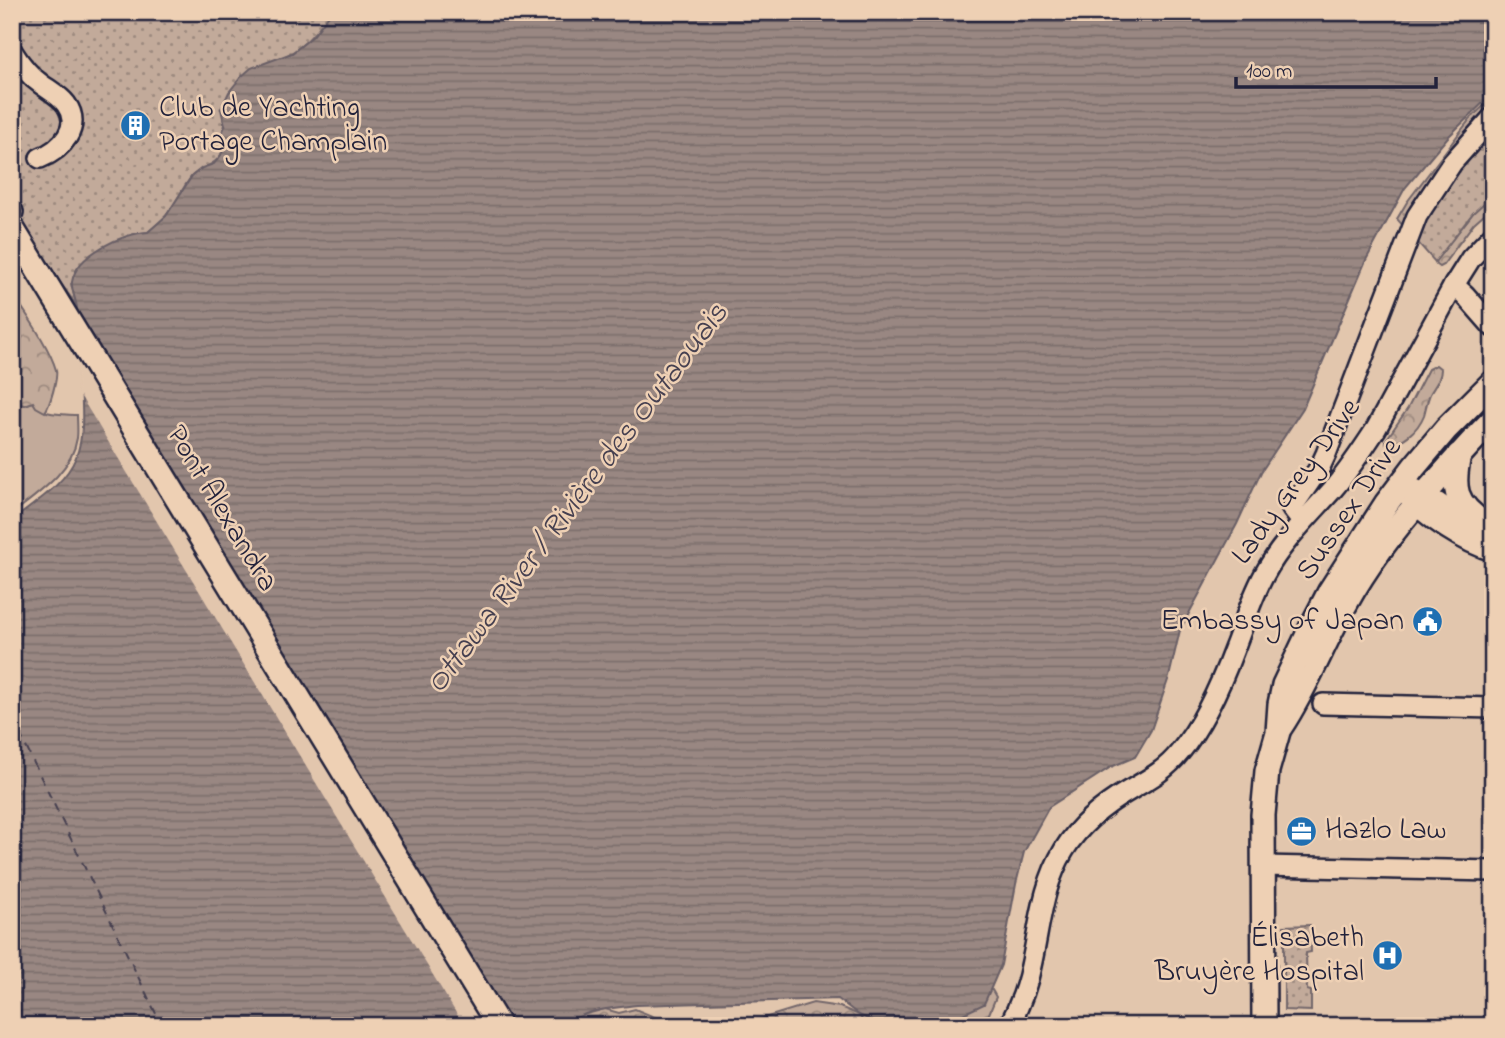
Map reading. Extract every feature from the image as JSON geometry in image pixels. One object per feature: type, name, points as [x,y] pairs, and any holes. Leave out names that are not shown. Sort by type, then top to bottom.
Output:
[{"type":"main road","name":"Pont Alexandra","points":[[13,218],[499,1026]]},
{"type":"main road","points":[[12,250],[483,1026]]},
{"type":"main road","name":"Sussex Drive","points":[[1264,1026],[1264,795],[1278,732],[1284,685],[1313,624],[1347,563],[1399,485],[1446,429],[1493,382]]},
{"type":"main road","name":"Sussex Drive","points":[[1278,732],[1347,601],[1381,549],[1419,500],[1493,420]]},
{"type":"main road","points":[[1459,455],[1454,484],[1456,492],[1474,517],[1493,528]]},
{"type":"main road","points":[[1399,485],[1419,500],[1493,538]]},
{"type":"street","points":[[12,51],[21,66],[64,101],[71,113],[72,129],[68,138],[55,150],[40,158]]},
{"type":"street","points":[[1302,522],[1292,509],[1293,506],[1326,454],[1417,216],[1452,163],[1493,117]]},
{"type":"street","name":"Lady Grey Drive","points":[[1009,1026],[1030,974],[1047,887],[1063,851],[1089,820],[1115,800],[1162,771],[1192,737],[1229,662],[1263,576],[1277,553],[1364,448],[1454,285],[1471,258],[1493,235]]},
{"type":"street","points":[[1454,285],[1493,327]]},
{"type":"street","points":[[1419,500],[1450,530],[1493,551]]},
{"type":"street","points":[[1323,704],[1493,708]]},
{"type":"street","points":[[1263,866],[1493,871]]},
{"type":"green space","points":[[12,12],[332,12],[310,38],[283,57],[223,119],[225,126],[222,153],[216,161],[192,176],[164,218],[148,232],[114,243],[71,284],[77,306],[12,216]]},
{"type":"green space","points":[[1493,97],[1493,195],[1473,213],[1435,262],[1397,219],[1470,119]]},
{"type":"green space","points":[[1493,188],[1493,206],[1474,223],[1443,265],[1436,265],[1435,261]]},
{"type":"green space","points":[[12,293],[43,341],[56,370],[53,391],[45,412],[33,402],[25,405],[12,403]]},
{"type":"green space","points":[[1436,365],[1441,369],[1440,376],[1430,394],[1421,421],[1414,431],[1403,439],[1386,443],[1428,369]]},
{"type":"green space","points":[[33,402],[47,412],[77,415],[77,438],[74,450],[61,472],[12,514],[12,403],[25,405]]},
{"type":"green space","points":[[1310,925],[1311,952],[1306,953],[1307,990],[1311,991],[1311,1011],[1284,1010],[1284,926]]},
{"type":"green space","points":[[992,990],[996,997],[984,1026],[914,1026],[985,991]]},
{"type":"green space","points":[[813,1003],[840,1007],[859,1015],[863,1021],[874,1026],[571,1026],[579,1016],[605,1009],[619,1013],[635,1009],[659,1019],[719,1017],[754,1021]]},
{"type":"water","name":"Ottawa River / Rivière des Outaouais","points":[[331,12],[1493,12],[1493,93],[1447,138],[1405,188],[1366,260],[1303,408],[1261,472],[1237,524],[1180,630],[1169,677],[1151,730],[1135,757],[1111,767],[1049,807],[1024,852],[1001,965],[984,1004],[932,1026],[882,1026],[859,1015],[838,999],[637,1005],[590,1012],[566,1026],[12,1026],[12,521],[57,485],[71,467],[79,448],[82,420],[80,345],[77,308],[72,288],[75,272],[91,254],[102,247],[127,236],[148,232],[166,216],[192,176],[202,168],[214,164],[221,155],[225,126],[221,109],[229,92],[241,77],[251,68],[292,53],[313,36]]},
{"type":"pier","points":[[77,356],[505,1026],[464,1026],[78,392]]},
{"type":"ferry route","points":[[12,718],[162,1026]]},
{"type":"place","name":"Club de Yachting Portage Champlain","points":[[136,126]]},
{"type":"place","name":"Embassy of Japan","points":[[1427,622]]},
{"type":"place","name":"Hazlo Law","points":[[1302,831]]},
{"type":"place","name":"Élisabeth Bruyère Hospital","points":[[1387,956]]}]
